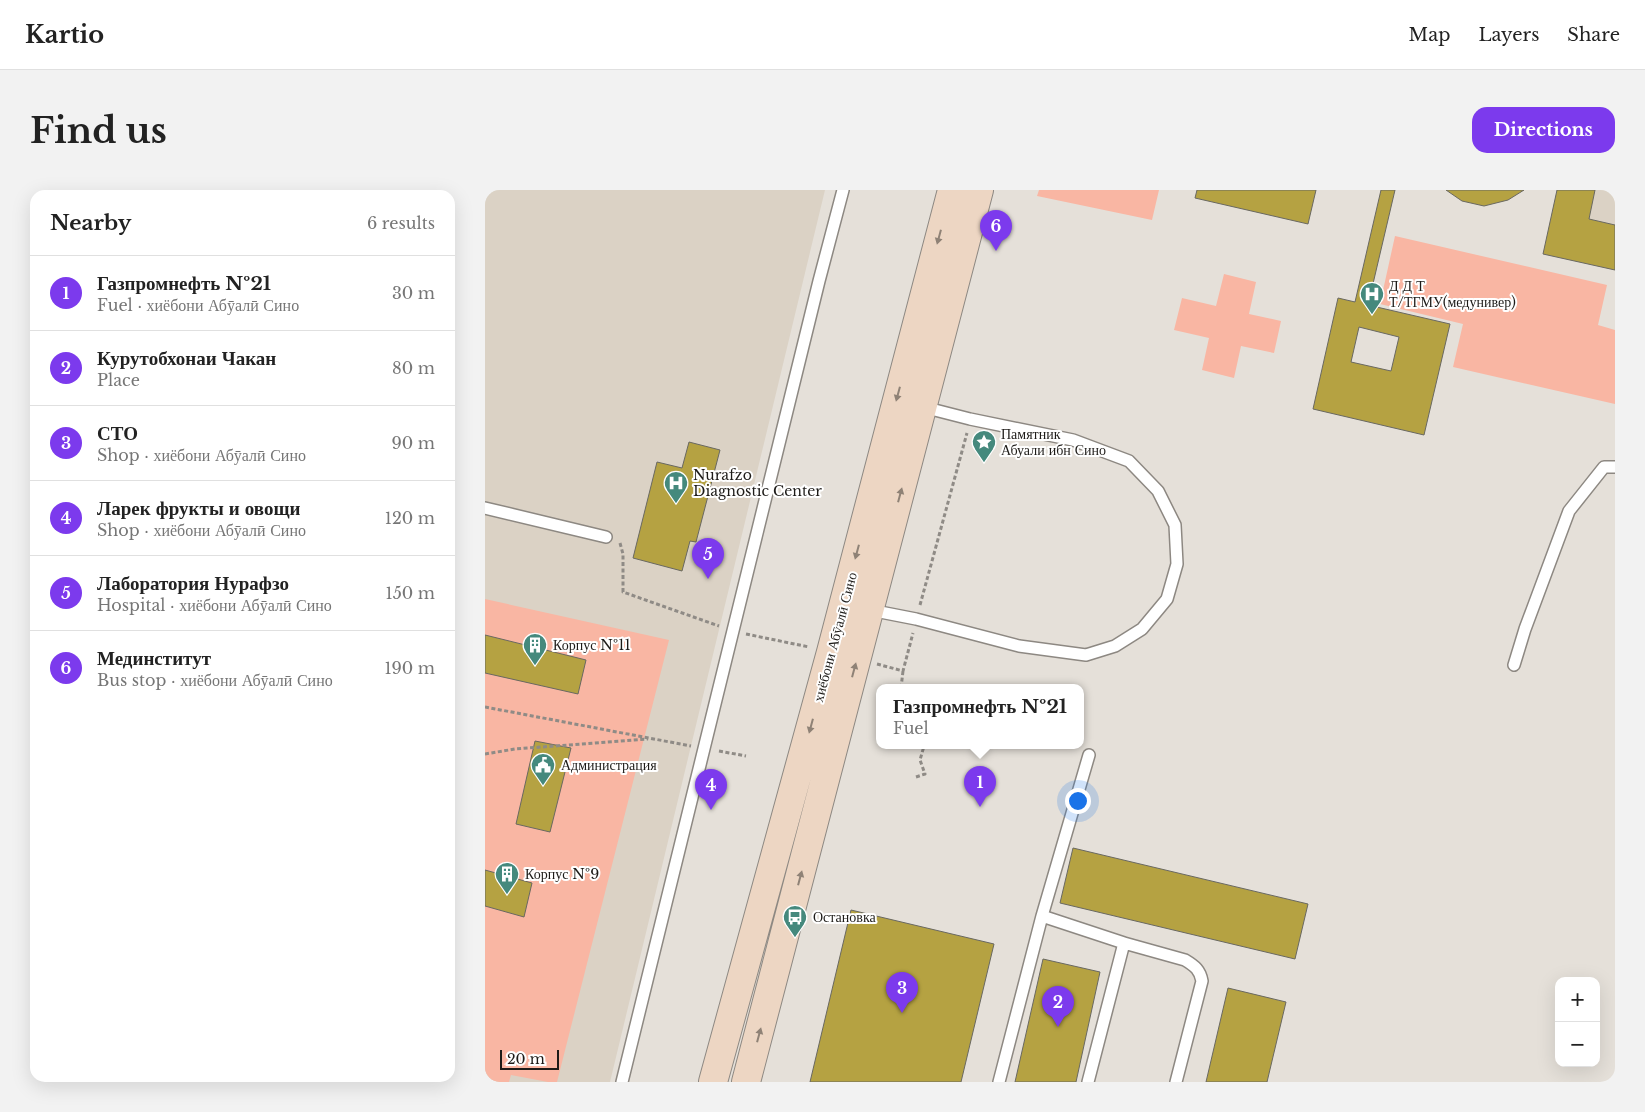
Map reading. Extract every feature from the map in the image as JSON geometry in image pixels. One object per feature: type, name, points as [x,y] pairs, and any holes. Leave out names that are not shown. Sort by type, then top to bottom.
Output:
[{"type":"main road","name":"хиёбони Абӯалӣ Сино","points":[[746,1082],[952,190]]},
{"type":"main road","name":"хиёбони Абӯалӣ Сино","points":[[713,1082],[844,656],[870,610],[979,190]]},
{"type":"lane","points":[[622,1082],[843,190]]},
{"type":"lane","points":[[870,610],[917,619],[1019,646],[1086,655],[1115,646],[1142,629],[1167,599],[1177,564],[1175,525],[1158,491],[1129,461],[1073,440],[923,407]]},
{"type":"lane","points":[[1514,665],[1525,629],[1569,511],[1604,467],[1615,467]]},
{"type":"lane","points":[[485,508],[606,537]]},
{"type":"lane","points":[[999,1082],[1042,916],[1089,755]]},
{"type":"lane","points":[[1042,916],[1124,943],[1185,960],[1193,964],[1200,971],[1203,981],[1176,1082]]},
{"type":"lane","points":[[1088,1082],[1124,943]]},
{"type":"path","points":[[901,684],[903,671],[971,419]]},
{"type":"path","points":[[606,537],[619,541],[623,554],[623,592],[733,631],[903,671]]},
{"type":"path","points":[[485,707],[746,756]]},
{"type":"path","points":[[485,754],[515,749],[654,739]]},
{"type":"path","points":[[916,777],[925,774],[920,760],[923,749]]},
{"type":"shaded area","points":[[485,190],[825,190],[610,1082],[485,1082]]},
{"type":"shaded area","points":[[1039,190],[1159,190],[1152,220],[1037,196]]},
{"type":"shaded area","name":"Д Д Т Т/ТГМУ(медунивер)","points":[[1557,190],[1615,190],[1615,270],[1543,254]]},
{"type":"shaded area","points":[[1395,236],[1607,285],[1598,325],[1615,330],[1615,404],[1453,367],[1463,324],[1380,304]]},
{"type":"shaded area","points":[[1224,274],[1256,282],[1249,314],[1281,321],[1274,353],[1241,346],[1234,378],[1202,370],[1209,338],[1174,330],[1182,298],[1216,306]]},
{"type":"shaded area","points":[[485,599],[669,640],[557,1082],[511,1075],[509,1082],[485,1082]]},
{"type":"building","points":[[1197,190],[1316,190],[1308,224],[1195,198]]},
{"type":"building","name":"Д Д Т Т/ТГМУ(медунивер)","points":[[1381,190],[1395,190],[1368,305],[1450,324],[1424,435],[1313,409],[1338,298],[1355,302]],"holes":[[[1359,327],[1399,337],[1391,371],[1351,362]]]},
{"type":"building","points":[[1446,190],[1524,190],[1508,200],[1484,206],[1462,201]]},
{"type":"building","name":"Д Д Т Т/ТГМУ(медунивер)","points":[[1557,190],[1595,190],[1589,219],[1615,225],[1615,270],[1543,254]]},
{"type":"building","name":"Nurafzo Diagnostic Center","points":[[689,442],[720,450],[696,542],[690,541],[682,571],[633,558],[657,462],[682,468]]},
{"type":"building","name":"Корпус №11","points":[[485,635],[586,660],[578,694],[485,673]]},
{"type":"building","name":"Администрация","points":[[535,741],[571,748],[550,832],[516,824]]},
{"type":"building","points":[[1073,848],[1308,904],[1295,959],[1060,903]]},
{"type":"building","name":"Корпус №9","points":[[485,870],[532,883],[524,917],[485,906]]},
{"type":"building","points":[[851,910],[994,944],[961,1082],[810,1082]]},
{"type":"building","points":[[1043,959],[1100,972],[1076,1082],[1015,1082]]},
{"type":"building","points":[[1228,988],[1286,1002],[1267,1082],[1206,1082]]},
{"type":"place","name":"Мединститут","points":[[996,251]]},
{"type":"place","name":"Д Д Т Т/ТГМУ(медунивер)","points":[[1372,315]]},
{"type":"place","name":"Памятник Абуали ибн Сино","points":[[984,463]]},
{"type":"place","name":"Nurafzo Diagnostic Center","points":[[676,504]]},
{"type":"place","name":"Лаборатория Нурафзо","points":[[708,579]]},
{"type":"place","name":"Корпус №11","points":[[535,666]]},
{"type":"place","name":"Администрация","points":[[543,786]]},
{"type":"place","name":"Газпромнефть №21","points":[[980,807]]},
{"type":"place","name":"Ларек фрукты и овощи","points":[[711,810]]},
{"type":"place","name":"Корпус №9","points":[[507,895]]},
{"type":"place","name":"Остановка","points":[[795,938]]},
{"type":"place","name":"СТО","points":[[902,1013]]},
{"type":"place","name":"Курутобхонаи Чакан","points":[[1058,1027]]}]
